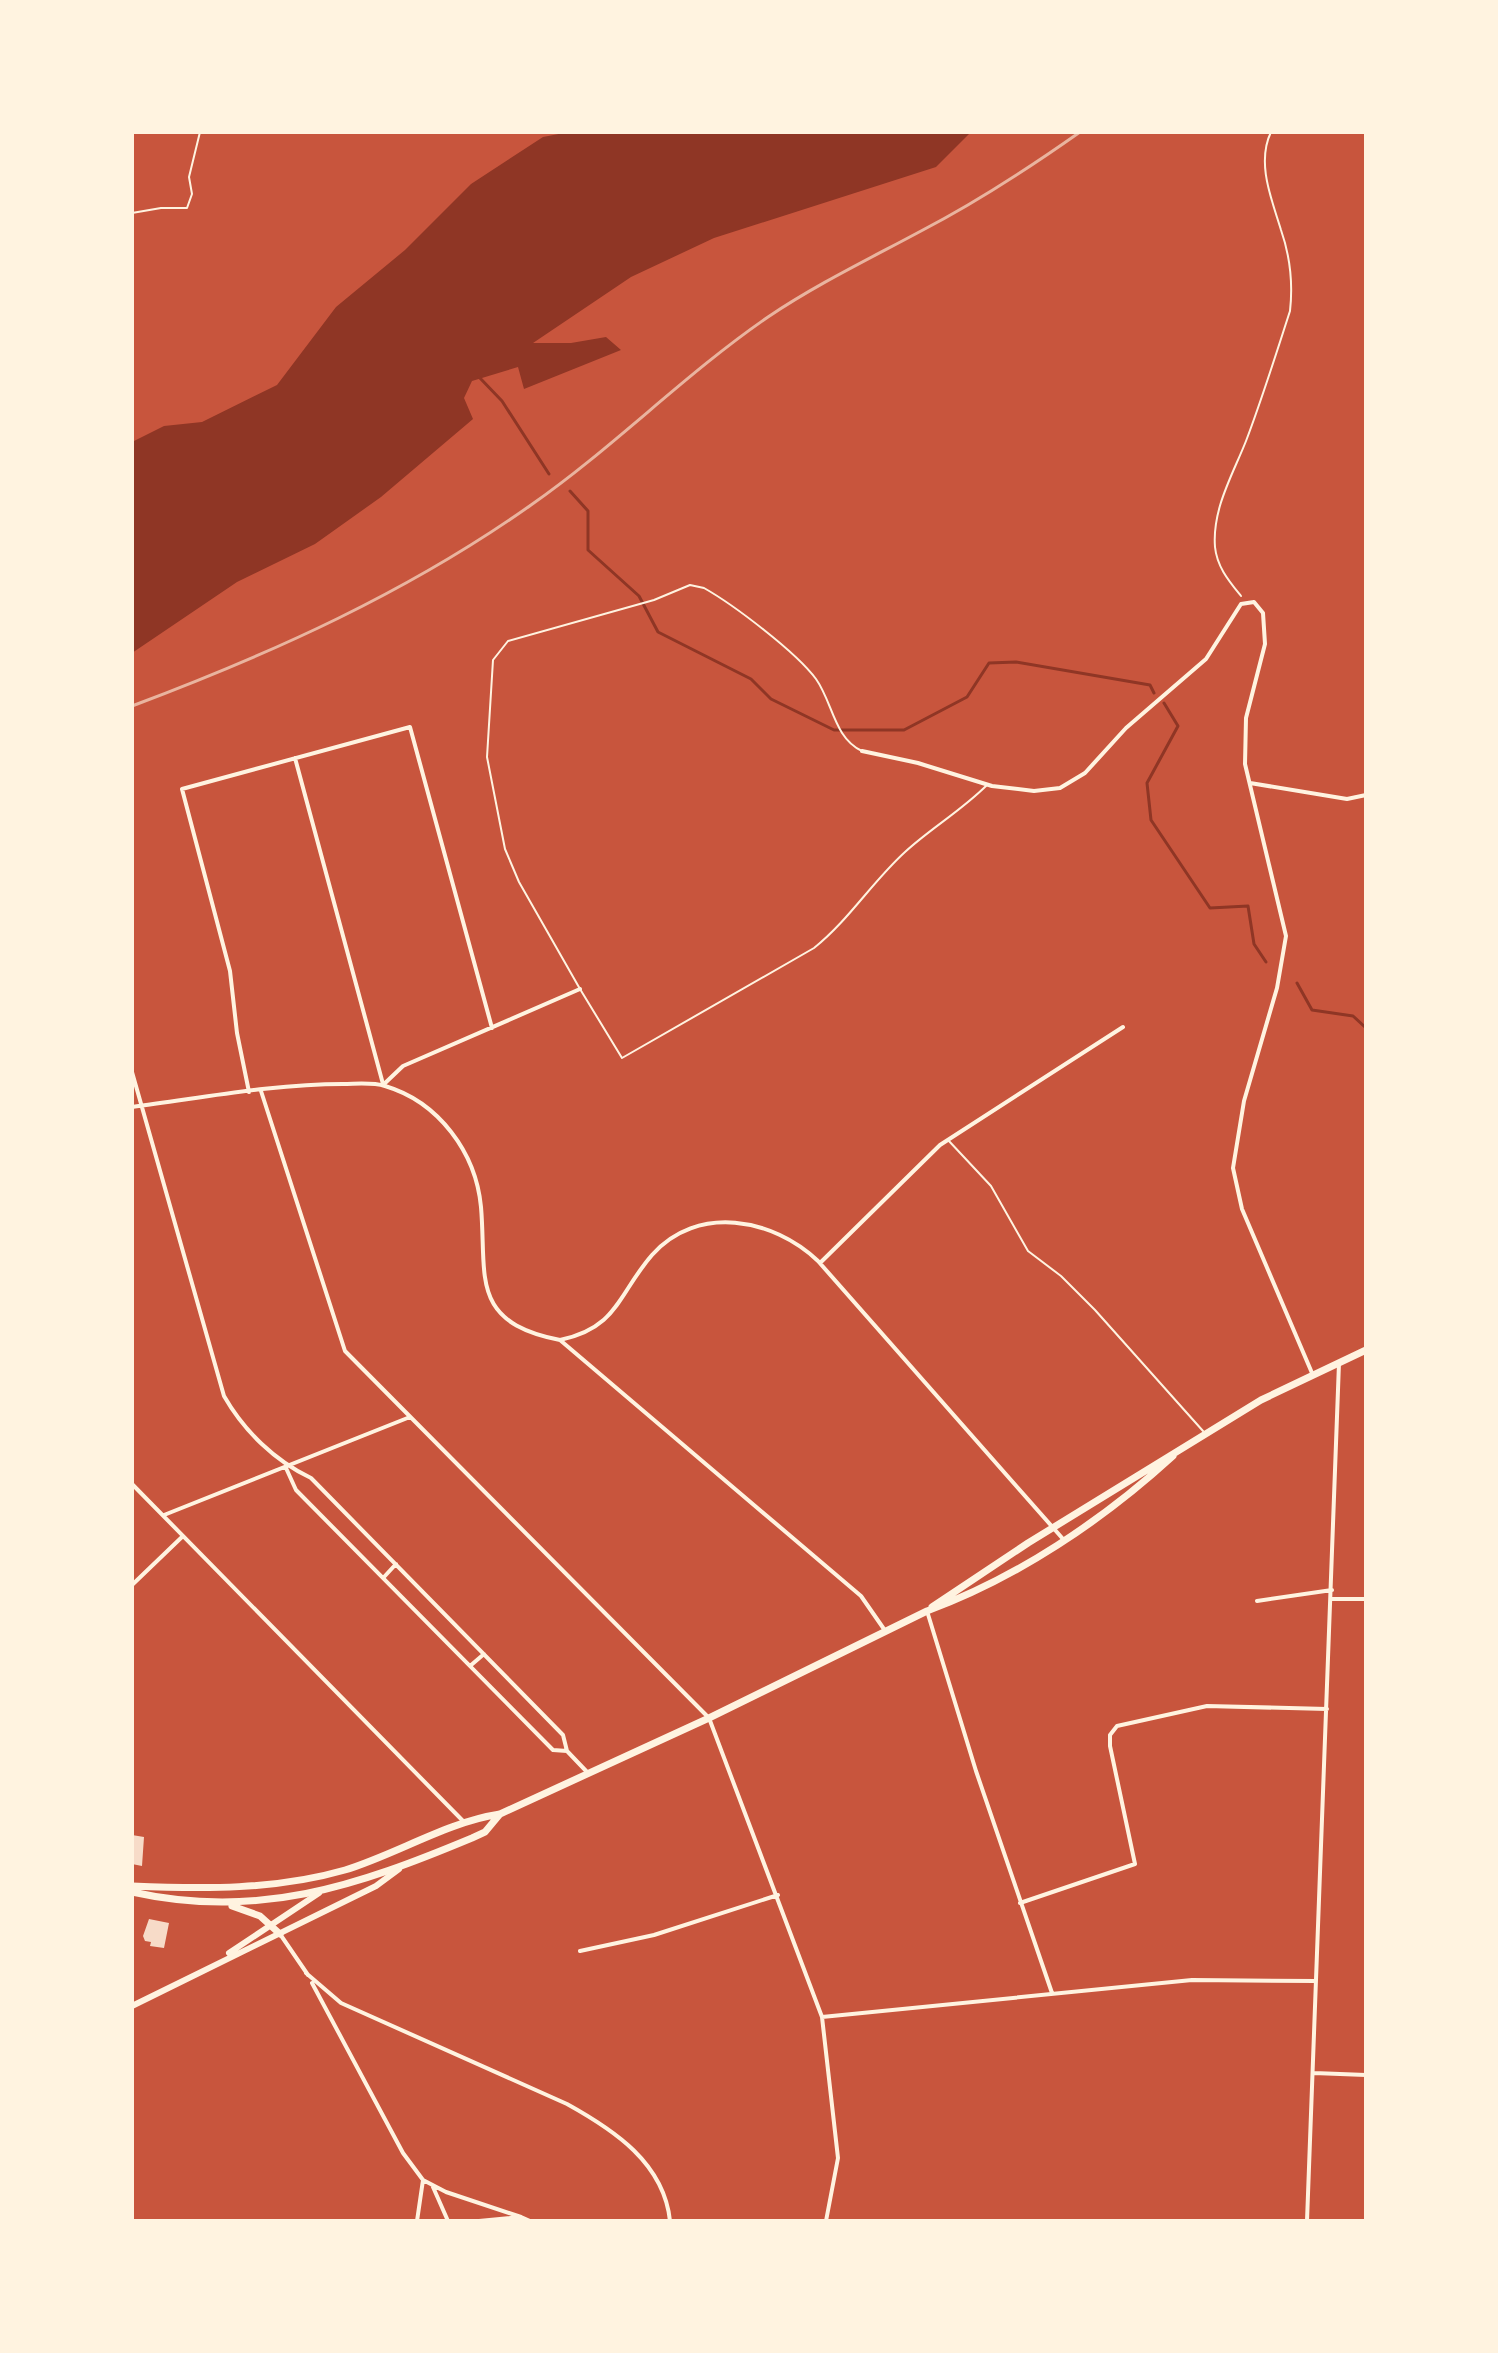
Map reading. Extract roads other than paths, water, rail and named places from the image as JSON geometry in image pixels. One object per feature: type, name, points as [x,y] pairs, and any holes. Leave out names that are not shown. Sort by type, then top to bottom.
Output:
[{"type":"main road","points":[[927,1611],[955,1589],[1053,1527],[1206,1435],[1312,1373],[1366,1350]]},
{"type":"main road","points":[[132,1886],[241,1887],[308,1879],[366,1863],[465,1823],[500,1814],[590,1775],[927,1611],[963,1598],[1124,1501],[1173,1456]]},
{"type":"main road","points":[[132,1892],[175,1901],[222,1903],[277,1900],[319,1893],[402,1867],[485,1832],[500,1814]]},
{"type":"main road","points":[[132,2006],[376,1886],[402,1867]]},
{"type":"main road","points":[[214,1963],[319,1893]]},
{"type":"main road","points":[[222,1903],[251,1912],[280,1934]]},
{"type":"street","points":[[862,751],[918,763],[987,784],[1043,791],[1077,779],[1136,718],[1206,659],[1221,640],[1236,609],[1254,602],[1263,613],[1266,628],[1246,718],[1245,764],[1286,936],[1277,988],[1241,1116],[1233,1168],[1242,1209],[1312,1373]]},
{"type":"street","points":[[249,1092],[238,1042],[230,971],[182,789],[410,727],[492,1028]]},
{"type":"street","points":[[295,758],[383,1085]]},
{"type":"street","points":[[1250,783],[1347,799],[1366,795]]},
{"type":"street","points":[[383,1085],[403,1066],[580,989]]},
{"type":"street","points":[[820,1263],[881,1199],[948,1139],[1123,1027]]},
{"type":"street","points":[[132,1072],[224,1396],[235,1416],[285,1466],[311,1478],[563,1735],[567,1751],[590,1775]]},
{"type":"street","points":[[132,1107],[314,1085],[383,1085],[423,1105],[451,1132],[464,1152],[479,1194],[481,1268],[492,1301],[522,1327],[560,1340],[861,1596],[887,1632]]},
{"type":"street","points":[[261,1091],[341,1343],[410,1417],[709,1718],[822,2017],[838,2158],[826,2221]]},
{"type":"street","points":[[560,1340],[591,1330],[605,1321],[659,1248],[686,1232],[709,1223],[740,1222],[774,1231],[800,1245],[820,1263],[1063,1539]]},
{"type":"street","points":[[1307,2221],[1339,1361]]},
{"type":"street","points":[[162,1516],[410,1417]]},
{"type":"street","points":[[285,1466],[296,1490],[553,1750],[567,1751]]},
{"type":"street","points":[[132,1484],[465,1823]]},
{"type":"street","points":[[132,1585],[183,1536]]},
{"type":"street","points":[[383,1578],[396,1564]]},
{"type":"street","points":[[1257,1601],[1332,1590]]},
{"type":"street","points":[[1332,1599],[1366,1599]]},
{"type":"street","points":[[927,1611],[1020,1903],[1052,1993]]},
{"type":"street","points":[[470,1666],[484,1654]]},
{"type":"street","points":[[1020,1903],[1135,1864],[1110,1746],[1113,1729],[1139,1719],[1207,1706],[1327,1709]]},
{"type":"street","points":[[580,1951],[654,1935],[778,1895]]},
{"type":"street","points":[[280,1934],[306,1973],[403,2153],[423,2180],[530,2221]]},
{"type":"street","points":[[306,1973],[341,2003],[567,2104],[598,2122],[650,2167],[665,2195],[670,2221]]},
{"type":"street","points":[[822,2017],[1192,1980],[1316,1981]]},
{"type":"street","points":[[1314,2073],[1366,2075]]},
{"type":"street","points":[[417,2221],[423,2180]]},
{"type":"street","points":[[433,2186],[448,2221]]},
{"type":"street","points":[[479,2221],[521,2217]]},
{"type":"lane","points":[[862,751],[850,745],[843,736],[824,693],[804,665],[720,597],[704,588],[690,585],[654,600],[508,641],[493,660],[487,757],[505,849],[519,882],[622,1058],[814,948],[830,935],[905,852],[963,809],[987,784]]},
{"type":"lane","points":[[948,1139],[991,1186],[1028,1251],[1061,1276],[1095,1310],[1206,1435]]},
{"type":"waterway","points":[[479,377],[502,401],[549,474]]},
{"type":"waterway","points":[[570,491],[588,511],[588,550],[639,596],[658,632],[751,679],[771,699],[834,730],[904,730],[967,697],[989,663],[1016,662],[1150,685],[1154,693]]},
{"type":"waterway","points":[[1164,703],[1178,726],[1147,783],[1151,820],[1210,908],[1248,906],[1254,944],[1266,962]]},
{"type":"waterway","points":[[1297,983],[1312,1010],[1353,1016],[1366,1028]]},
{"type":"railway","points":[[132,706],[288,642],[437,566],[562,483],[708,362],[768,317],[824,283],[942,220],[1080,132]]}]
